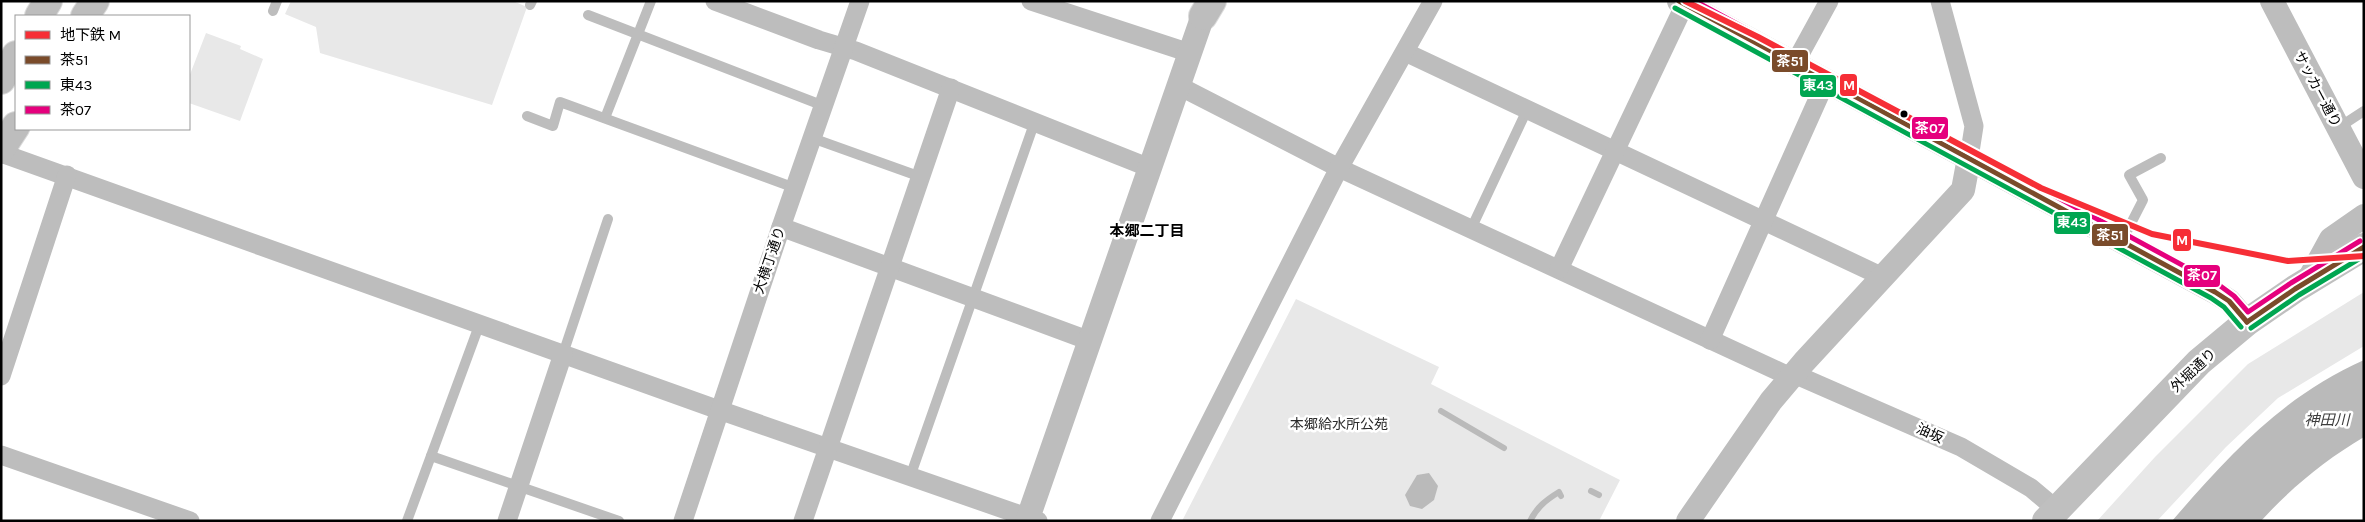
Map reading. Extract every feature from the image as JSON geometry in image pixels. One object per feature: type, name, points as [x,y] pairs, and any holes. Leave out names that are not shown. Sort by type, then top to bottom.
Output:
[{"type":"highway","points":[[40,15],[48,1]]},
{"type":"highway","points":[[86,15],[95,1]]},
{"type":"highway","points":[[1,80],[15,57]]},
{"type":"highway","points":[[1,151],[15,128]]},
{"type":"main road","name":"外堀通り","points":[[2051,515],[2199,362],[2247,322],[2364,246]]},
{"type":"street","points":[[715,1],[951,88],[1150,168]]},
{"type":"street","name":"大横丁通り","points":[[683,521],[718,410],[860,1]]},
{"type":"street","points":[[1031,1],[1190,53]]},
{"type":"street","points":[[1160,521],[1339,168],[1433,1]]},
{"type":"street","points":[[1794,63],[1829,1]]},
{"type":"street","points":[[1688,521],[1771,401],[1963,190],[1974,126],[1940,1]]},
{"type":"street","name":"サッカー通り","points":[[2272,1],[2364,177]]},
{"type":"street","points":[[1559,269],[1615,152],[1682,3],[2215,292],[2228,301],[2247,322]]},
{"type":"street","points":[[1,151],[718,410],[1031,520],[1090,341],[1207,6]]},
{"type":"street","points":[[1405,52],[1764,222],[1883,276]]},
{"type":"street","points":[[1710,340],[1826,81]]},
{"type":"street","name":"油坂","points":[[1179,86],[1339,168],[1710,340],[1961,447],[2031,488],[2051,515]]},
{"type":"street","points":[[802,521],[951,88]]},
{"type":"street","points":[[1,376],[67,175]]},
{"type":"street","points":[[2308,281],[2331,239],[2364,216]]},
{"type":"street","points":[[781,227],[1090,341]]},
{"type":"street","points":[[507,521],[562,354]]},
{"type":"street","points":[[1,455],[190,521]]},
{"type":"lane","points":[[273,11],[277,1]]},
{"type":"lane","points":[[605,118],[651,1]]},
{"type":"lane","points":[[588,15],[824,106]]},
{"type":"lane","points":[[527,116],[553,126],[560,102],[795,188]]},
{"type":"lane","points":[[1471,229],[1527,110]]},
{"type":"lane","points":[[2338,128],[2364,111]]},
{"type":"lane","points":[[910,477],[1035,121]]},
{"type":"lane","points":[[812,138],[920,177]]},
{"type":"lane","points":[[2122,241],[2144,200],[2129,175],[2161,158]]},
{"type":"lane","points":[[562,354],[608,219]]},
{"type":"lane","points":[[407,521],[480,323]]},
{"type":"lane","points":[[431,456],[619,521]]},
{"type":"green space","points":[[291,1],[513,1],[527,7],[492,105],[320,53],[316,27],[285,14]]},
{"type":"green space","points":[[206,33],[241,46],[240,49],[263,59],[240,121],[190,103],[190,74]]},
{"type":"green space","points":[[2364,292],[2364,346],[2278,398],[2226,447],[2157,521],[2097,521],[2155,457],[2248,364]]},
{"type":"green space","name":"本郷給水所公苑","points":[[1296,299],[1439,367],[1431,384],[1620,480],[1599,521],[1182,521]]},
{"type":"water","name":"神田川","points":[[2364,360],[2364,437],[2309,475],[2261,521],[2172,521],[2215,473],[2259,429],[2308,391]]},
{"type":"water","points":[[1429,473],[1438,486],[1434,500],[1422,509],[1410,506],[1405,495],[1417,475]]},
{"type":"waterway","points":[[1441,411],[1504,448]]},
{"type":"waterway","points":[[1591,491],[1599,495]]},
{"type":"waterway","points":[[1530,521],[1546,501],[1559,492],[1561,496]]},
{"type":"metro line","name":"M","points":[[1685,1],[1758,37],[2041,188],[2152,234],[2288,261],[2364,256]]},
{"type":"transit line","name":"茶51","points":[[1679,1],[2215,292],[2229,301],[2247,322]]},
{"type":"transit line","name":"茶07","points":[[1695,1],[2219,285],[2234,296],[2248,312],[2360,241]]},
{"type":"transit line","name":"東43","points":[[1675,8],[2211,298],[2224,307],[2241,327]]},
{"type":"transit line","name":"茶51","points":[[2247,322],[2295,289],[2364,247]]},
{"type":"transit line","name":"東43","points":[[2251,328],[2299,295],[2364,256]]},
{"type":"district","name":"本郷二丁目","points":[[1147,231]]}]
